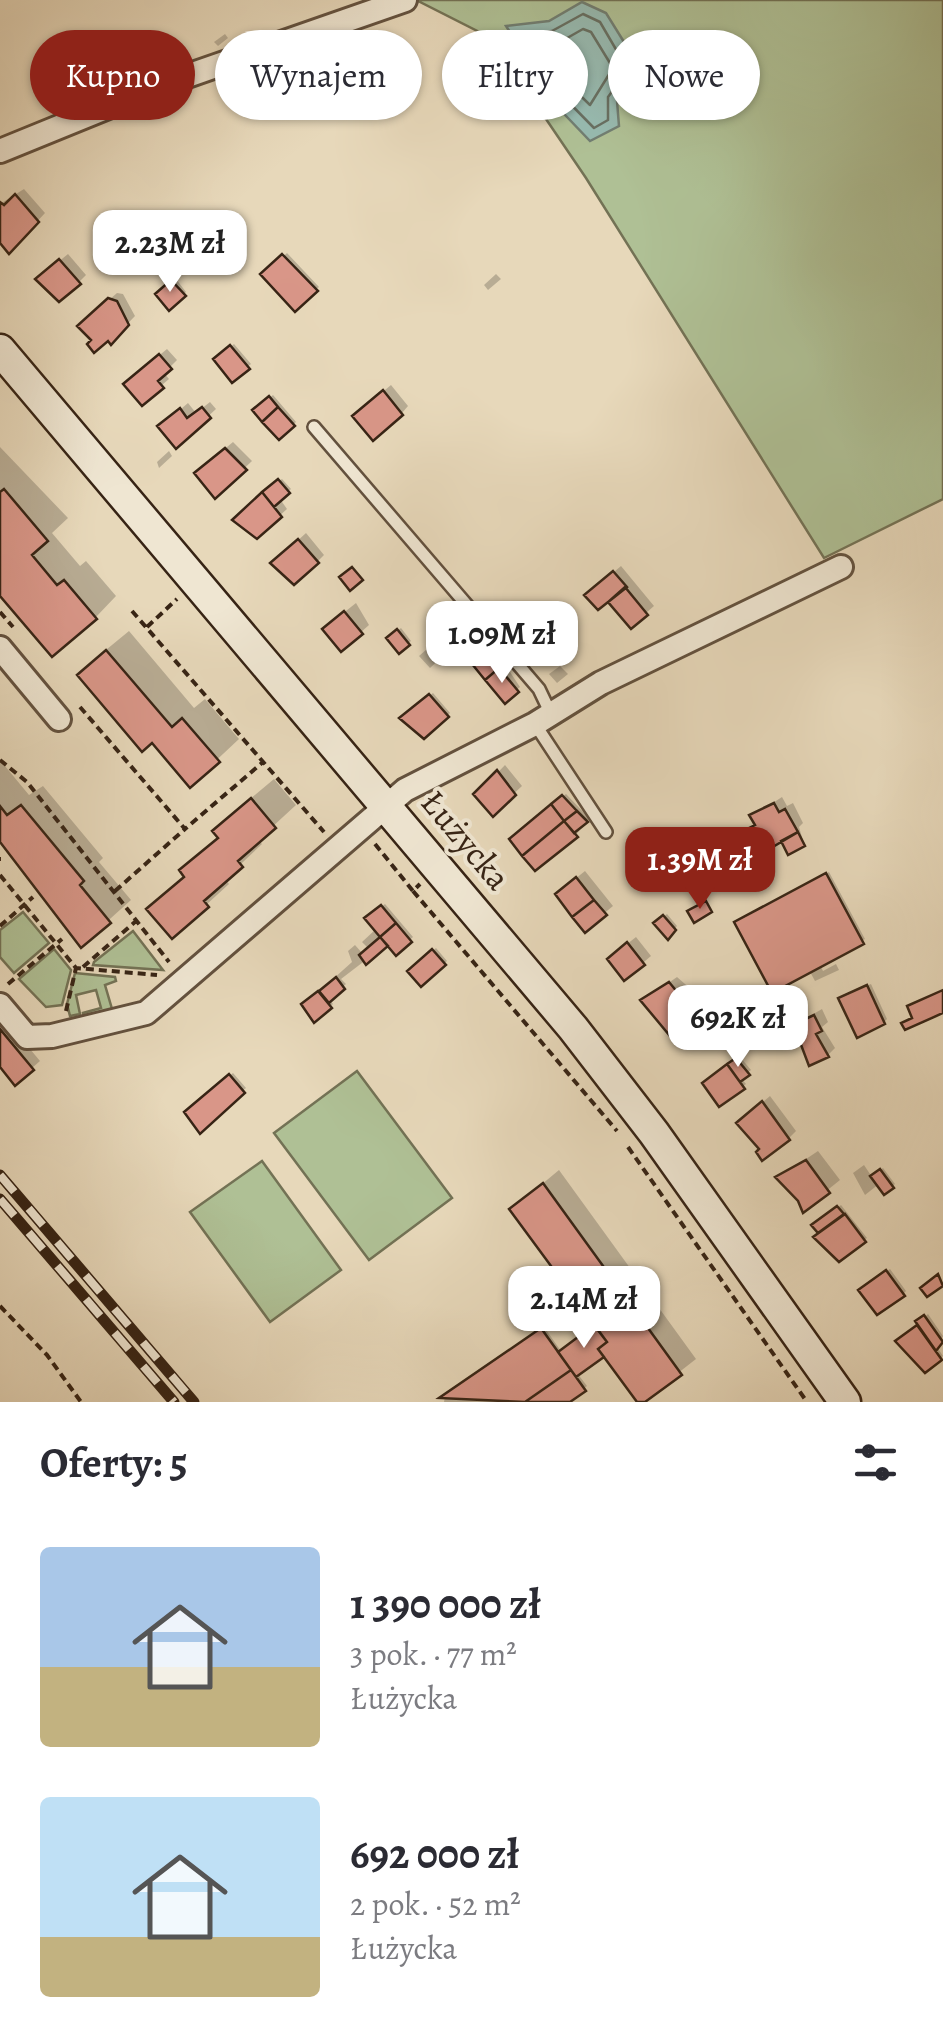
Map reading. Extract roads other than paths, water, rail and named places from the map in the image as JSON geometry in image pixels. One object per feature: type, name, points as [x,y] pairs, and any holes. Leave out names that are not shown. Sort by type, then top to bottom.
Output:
[{"type":"street","points":[[0,150],[167,83],[404,0]]},
{"type":"street","name":"Łużycka","points":[[0,350],[388,806],[606,1070],[844,1402]]},
{"type":"street","points":[[0,1006],[27,1037],[146,1012],[405,790],[841,567]]},
{"type":"street","points":[[7,639],[59,720]]},
{"type":"lane","points":[[314,427],[539,689],[543,718],[606,832]]},
{"type":"water","points":[[582,2],[606,13],[617,30],[608,30],[608,120],[619,120],[619,126],[590,141],[570,120],[588,120],[588,30],[509,30],[506,26],[549,21]]},
{"type":"railway","points":[[0,1175],[194,1402]]},
{"type":"railway","points":[[0,1199],[174,1402]]}]
